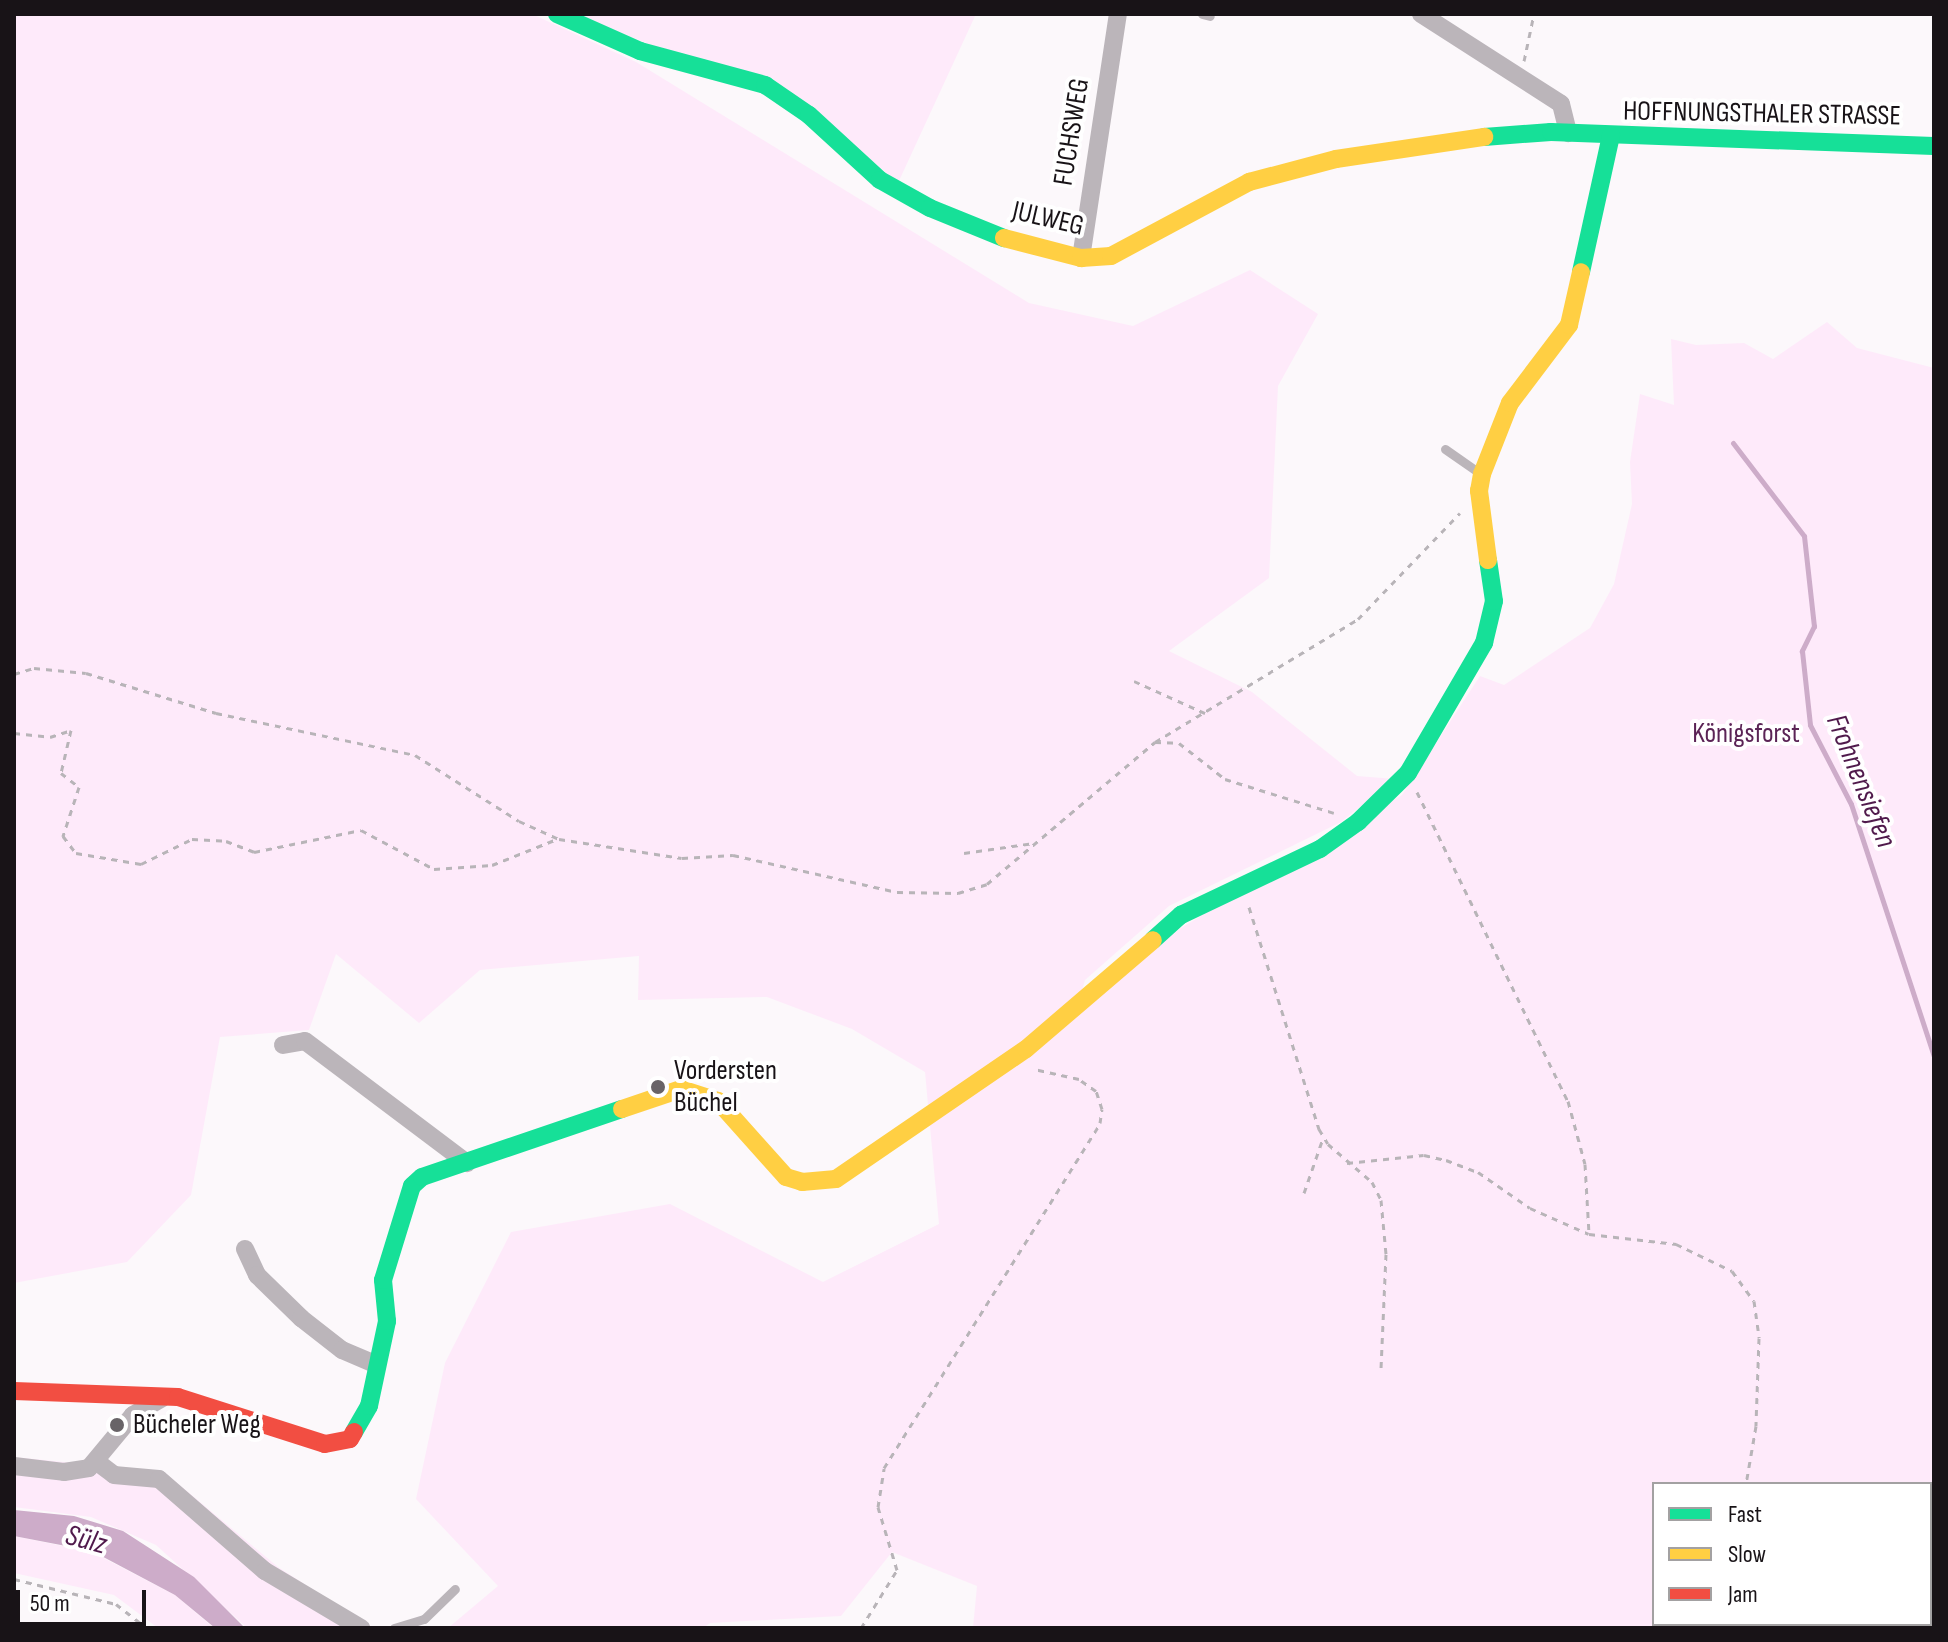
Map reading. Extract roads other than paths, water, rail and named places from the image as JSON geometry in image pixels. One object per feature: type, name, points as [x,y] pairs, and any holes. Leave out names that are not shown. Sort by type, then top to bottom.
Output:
[{"type":"street","name":"JULWEG","points":[[557,14],[640,51],[765,85],[809,115],[880,180],[930,208],[1030,248],[1081,258],[1111,256],[1249,182],[1307,167],[1462,139],[1568,133],[1611,135]]},
{"type":"street","name":"FUCHSWEG","points":[[1081,258],[1118,14]]},
{"type":"street","points":[[1421,14],[1520,81],[1561,104],[1568,133]]},
{"type":"street","name":"HOFFNUNGSTHALER STRASSE","points":[[1480,483],[1510,403],[1569,325],[1611,135],[1934,146]]},
{"type":"street","points":[[14,1391],[163,1398],[208,1404],[325,1444],[338,1444],[350,1439],[365,1420],[387,1321],[383,1280],[405,1198],[422,1177],[681,1089],[718,1101],[773,1168],[802,1182],[822,1182],[864,1164],[936,1107],[1007,1062],[1181,915],[1320,849],[1358,822],[1408,773],[1462,684],[1492,620],[1494,575],[1480,483]]},
{"type":"street","points":[[283,1045],[305,1041],[467,1163]]},
{"type":"street","points":[[245,1249],[257,1275],[301,1318],[342,1350],[377,1365]]},
{"type":"street","points":[[14,1466],[80,1472],[97,1462],[133,1415],[163,1398]]},
{"type":"street","points":[[97,1462],[114,1475],[159,1479],[265,1571],[361,1628]]},
{"type":"lane","points":[[1445,449],[1480,483]]},
{"type":"lane","points":[[394,1628],[424,1619],[455,1589]]},
{"type":"water","name":"Sülz","points":[[14,1510],[74,1516],[123,1531],[194,1577],[245,1628],[215,1628],[175,1595],[92,1551],[14,1536]]},
{"type":"waterway","name":"Frohnensiefen","points":[[1733,443],[1804,536],[1814,626],[1802,651],[1810,725],[1851,804],[1934,1057]]},
{"type":"waterway","points":[[1932,1562],[1934,1557]]},
{"type":"place","name":"Vordersten Büchel","points":[[658,1087]]},
{"type":"place","name":"Bücheler Weg","points":[[117,1425]]},
{"type":"park label","name":"Königsforst","points":[[1746,734]]}]
